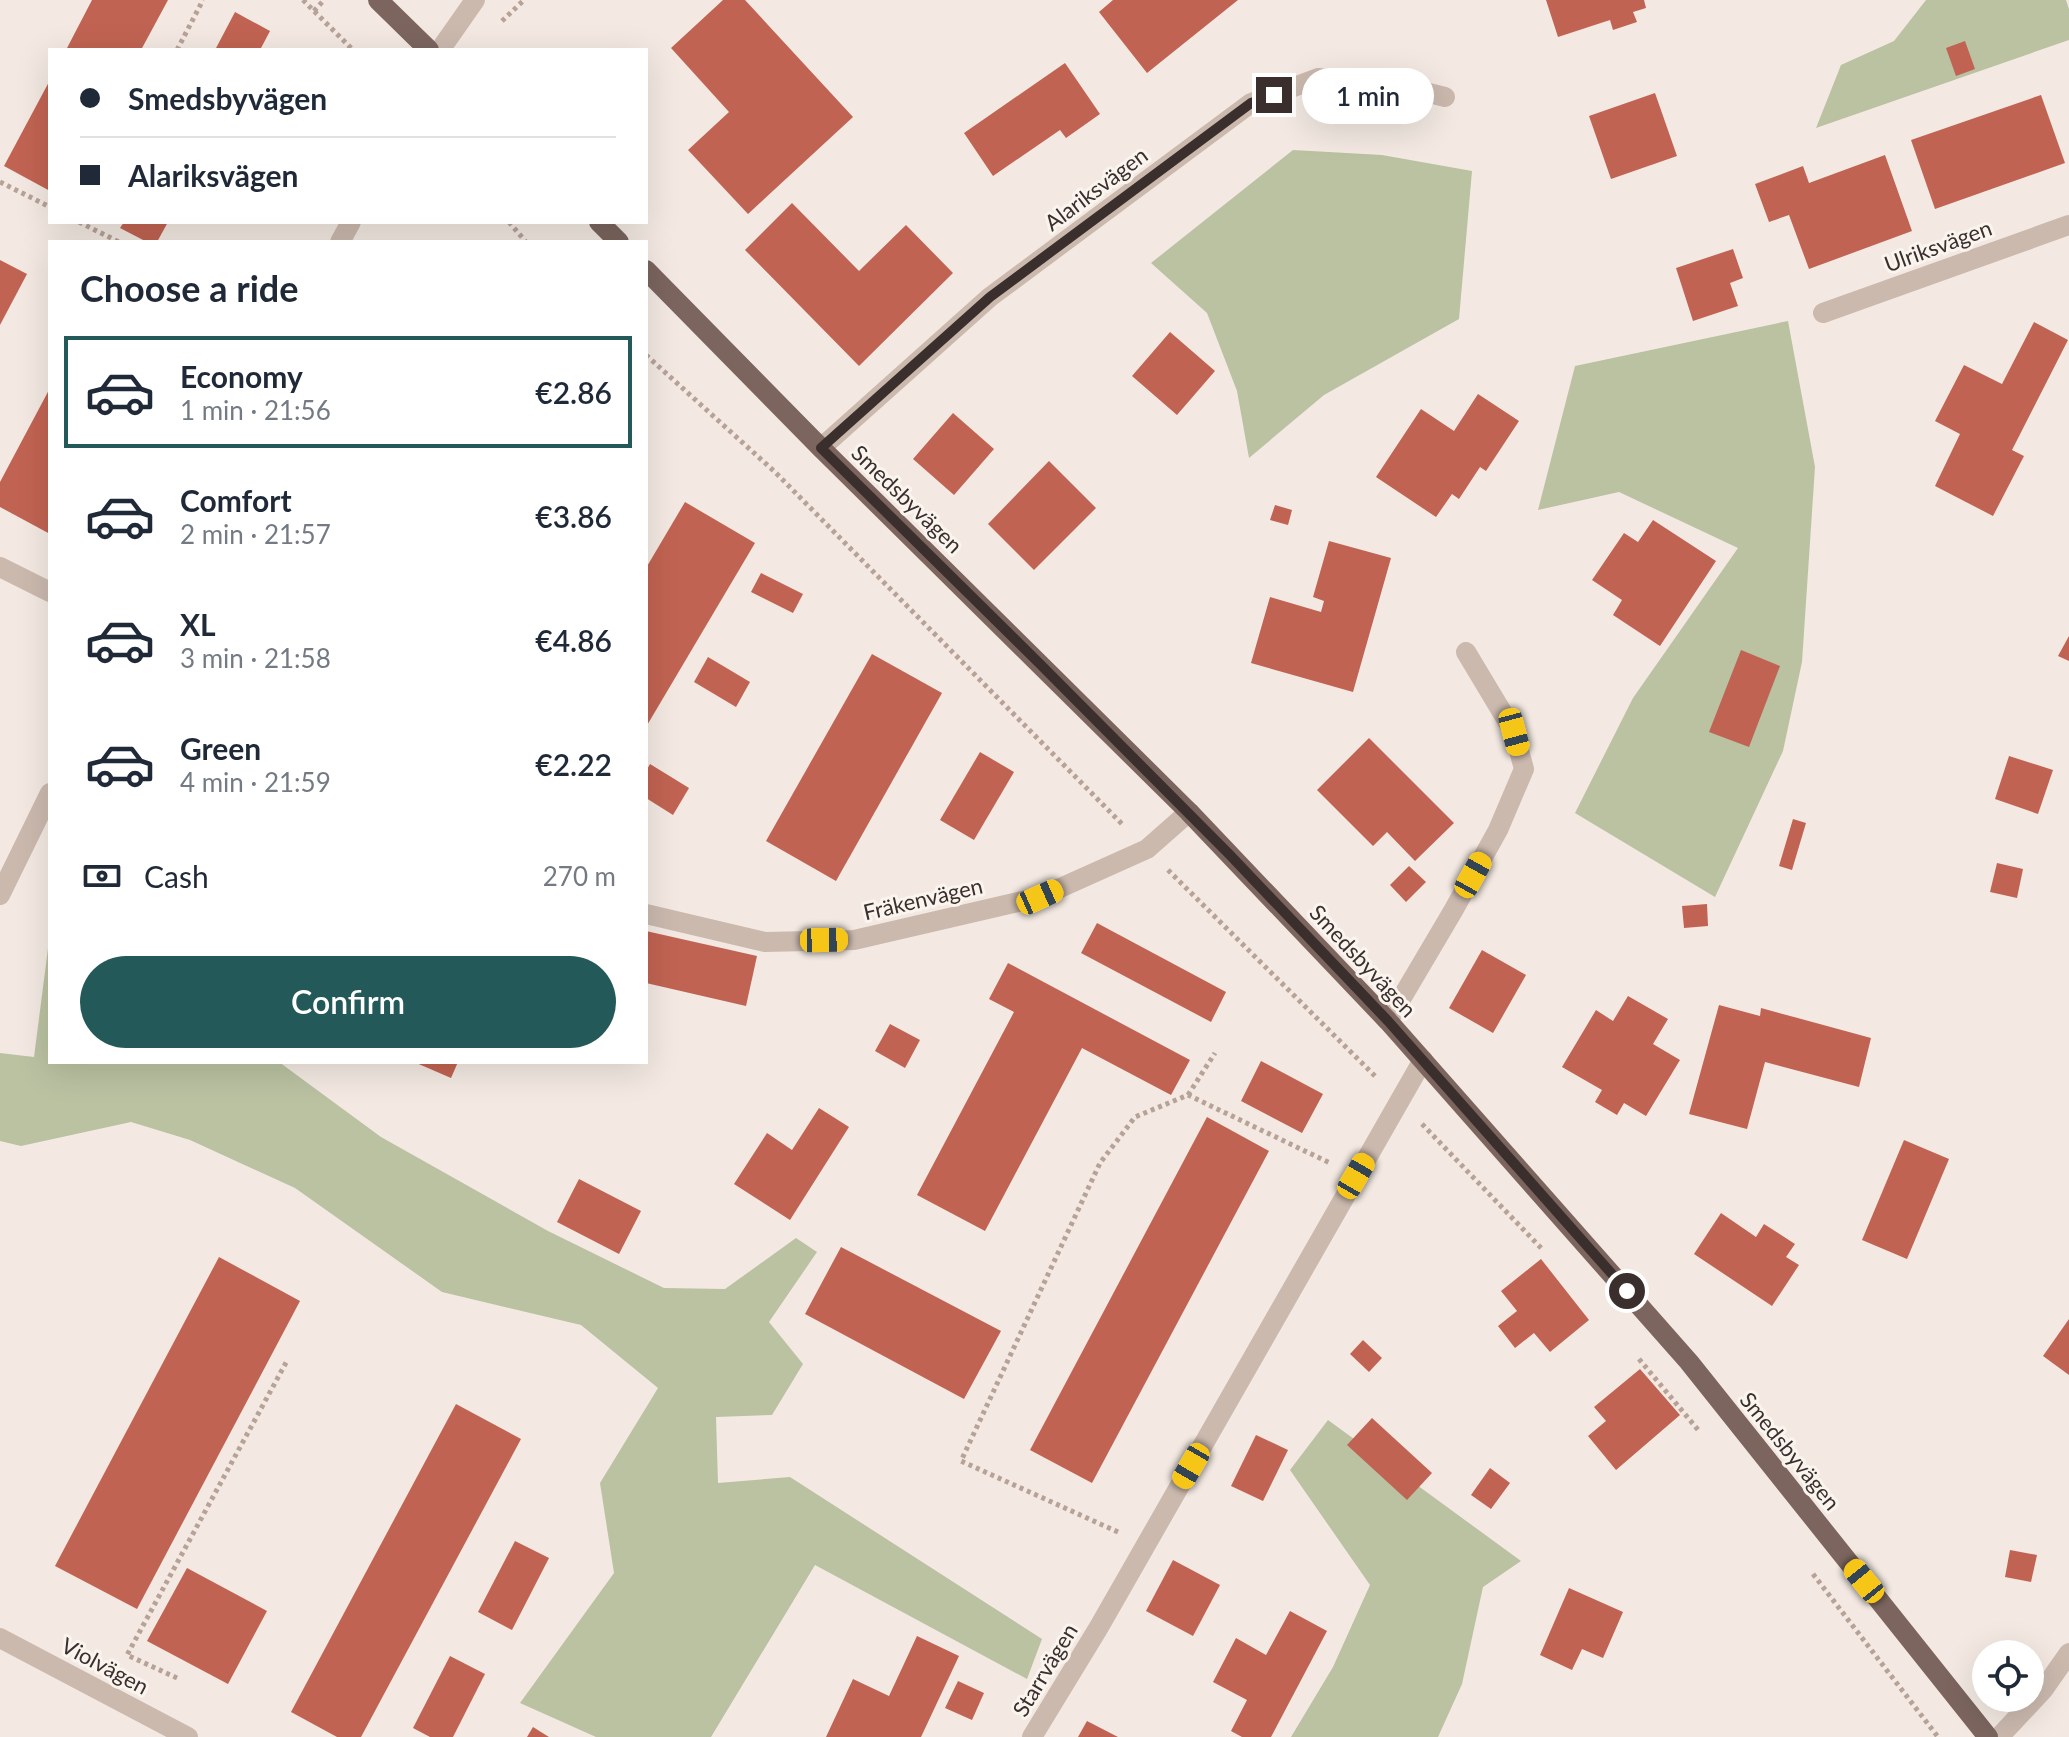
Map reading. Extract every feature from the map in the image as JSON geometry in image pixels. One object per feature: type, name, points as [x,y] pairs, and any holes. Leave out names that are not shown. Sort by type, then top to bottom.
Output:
[{"type":"main road","points":[[378,0],[427,48]]},
{"type":"main road","points":[[601,224],[617,240]]},
{"type":"main road","name":"Smedsbyvägen","points":[[648,272],[1189,812],[1388,1021],[1689,1362],[1988,1737]]},
{"type":"street","points":[[441,48],[475,0]]},
{"type":"street","name":"Alariksvägen","points":[[821,448],[990,297],[1251,103],[1318,78],[1397,85],[1445,97]]},
{"type":"street","name":"Ulriksvägen","points":[[1823,313],[2069,225]]},
{"type":"street","points":[[0,567],[48,591]]},
{"type":"street","points":[[1388,1021],[1498,830],[1524,769],[1514,732],[1466,652]]},
{"type":"street","points":[[0,895],[48,797]]},
{"type":"street","name":"Fräkenvägen","points":[[648,914],[765,942],[854,940],[1040,897],[1147,849],[1189,812]]},
{"type":"street","name":"Starrvägen","points":[[1032,1737],[1099,1627],[1423,1060]]},
{"type":"street","name":"Violvägen","points":[[0,1638],[188,1737]]},
{"type":"street","points":[[1999,1737],[2043,1690],[2069,1653]]},
{"type":"path","points":[[178,48],[203,0]]},
{"type":"path","points":[[303,0],[351,48]]},
{"type":"path","points":[[314,11],[324,0]]},
{"type":"path","points":[[0,182],[48,206]]},
{"type":"path","points":[[87,224],[115,240]]},
{"type":"path","points":[[511,224],[524,240]]},
{"type":"path","points":[[648,357],[775,472],[1399,1100],[1546,1253]]},
{"type":"path","points":[[1146,1545],[961,1461],[1100,1163],[1135,1117],[1188,1095],[1215,1053]]},
{"type":"path","points":[[1188,1095],[1356,1176]]},
{"type":"path","points":[[1633,1352],[1708,1441]]},
{"type":"path","points":[[177,1678],[127,1655],[288,1359]]},
{"type":"path","points":[[1810,1571],[1938,1737]]},
{"type":"green space","points":[[1926,0],[2066,0],[2069,40],[1816,128],[1841,65],[1894,41]]},
{"type":"green space","points":[[1293,150],[1382,155],[1472,171],[1459,319],[1324,395],[1249,458],[1237,391],[1207,313],[1151,263]]},
{"type":"green space","points":[[1788,321],[1815,467],[1802,662],[1783,751],[1715,897],[1575,813],[1633,698],[1738,548],[1619,492],[1538,510],[1575,366]]},
{"type":"green space","points":[[48,948],[48,1064],[282,1064],[381,1137],[548,1231],[664,1288],[725,1289],[796,1238],[817,1252],[769,1322],[803,1364],[772,1415],[716,1417],[718,1483],[790,1477],[1042,1639],[1027,1679],[815,1565],[711,1737],[596,1737],[520,1703],[614,1573],[600,1483],[658,1388],[581,1325],[442,1292],[295,1188],[190,1140],[131,1122],[21,1146],[0,1141],[0,1053],[34,1057]]},
{"type":"green space","points":[[1328,1420],[1521,1561],[1483,1587],[1462,1684],[1438,1737],[1291,1737],[1333,1667],[1370,1585],[1290,1470]]},
{"type":"building","points":[[92,0],[168,0],[142,48],[67,48]]},
{"type":"building","points":[[723,0],[745,0],[853,117],[748,214],[688,150],[729,112],[671,48]]},
{"type":"building","points":[[1113,0],[1238,0],[1147,73],[1099,12]]},
{"type":"building","points":[[1546,0],[1644,0],[1646,8],[1633,12],[1637,22],[1613,30],[1610,20],[1558,37]]},
{"type":"building","points":[[235,12],[270,31],[261,48],[216,48]]},
{"type":"building","points":[[1965,41],[1975,69],[1956,76],[1946,48]]},
{"type":"building","points":[[1065,63],[1100,114],[1066,138],[1060,130],[993,176],[964,133]]},
{"type":"building","points":[[48,84],[48,190],[4,166]]},
{"type":"building","points":[[1655,93],[1677,156],[1611,179],[1589,116]]},
{"type":"building","points":[[2041,95],[2065,163],[1935,209],[1911,140]]},
{"type":"building","points":[[1885,155],[1912,231],[1809,269],[1789,215],[1769,222],[1755,184],[1803,166],[1809,183]]},
{"type":"building","points":[[792,203],[859,271],[906,225],[953,273],[859,366],[745,250]]},
{"type":"building","points":[[123,224],[167,224],[158,240],[143,240],[120,228]]},
{"type":"building","points":[[1733,249],[1743,278],[1730,283],[1738,306],[1693,321],[1676,268]]},
{"type":"building","points":[[0,260],[27,274],[0,325]]},
{"type":"building","points":[[2034,322],[2068,340],[2012,450],[2024,456],[1993,516],[1935,486],[1960,434],[1935,421],[1964,365],[2002,384]]},
{"type":"building","points":[[1170,332],[1215,371],[1177,415],[1132,376]]},
{"type":"building","points":[[48,392],[48,533],[0,507],[0,482]]},
{"type":"building","points":[[1478,394],[1519,421],[1486,471],[1480,467],[1459,499],[1452,494],[1436,517],[1376,477],[1421,409],[1454,431]]},
{"type":"building","points":[[953,413],[994,449],[954,495],[913,459]]},
{"type":"building","points":[[1049,461],[1096,508],[1034,570],[988,524]]},
{"type":"building","points":[[685,502],[755,543],[648,724],[648,565]]},
{"type":"building","points":[[1275,505],[1292,510],[1288,525],[1270,520]]},
{"type":"building","points":[[1653,520],[1716,561],[1660,646],[1613,615],[1622,600],[1592,580],[1624,533],[1638,542]]},
{"type":"building","points":[[1329,541],[1391,558],[1353,692],[1251,663],[1270,597],[1321,612],[1324,601],[1313,597]]},
{"type":"building","points":[[761,573],[803,594],[793,613],[751,592]]},
{"type":"building","points":[[2069,636],[2069,661],[2058,656]]},
{"type":"building","points":[[1741,650],[1780,666],[1749,747],[1709,732]]},
{"type":"building","points":[[872,654],[942,693],[836,881],[766,841]]},
{"type":"building","points":[[708,657],[750,682],[736,707],[694,682]]},
{"type":"building","points":[[1369,738],[1454,823],[1415,861],[1387,832],[1373,846],[1317,790]]},
{"type":"building","points":[[980,752],[1014,772],[974,840],[940,820]]},
{"type":"building","points":[[2009,756],[2053,770],[2038,814],[1995,799]]},
{"type":"building","points":[[650,764],[689,788],[673,815],[648,799]]},
{"type":"building","points":[[1793,819],[1806,823],[1792,870],[1779,866]]},
{"type":"building","points":[[1997,863],[2023,869],[2017,898],[1990,892]]},
{"type":"building","points":[[1409,866],[1426,882],[1406,902],[1390,885]]},
{"type":"building","points":[[1707,904],[1708,926],[1684,928],[1682,906]]},
{"type":"building","points":[[1097,923],[1226,992],[1211,1022],[1081,953]]},
{"type":"building","points":[[648,931],[757,956],[746,1006],[648,983]]},
{"type":"building","points":[[1482,950],[1526,975],[1493,1033],[1449,1008]]},
{"type":"building","points":[[1008,963],[1190,1060],[1171,1095],[1082,1048],[985,1231],[917,1195],[1014,1012],[989,999]]},
{"type":"building","points":[[1628,996],[1668,1019],[1653,1044],[1680,1060],[1646,1116],[1624,1103],[1617,1115],[1595,1102],[1602,1090],[1562,1067],[1596,1010],[1613,1021]]},
{"type":"building","points":[[1719,1005],[1760,1016],[1761,1008],[1871,1038],[1859,1087],[1765,1062],[1747,1129],[1689,1114]]},
{"type":"building","points":[[890,1024],[920,1040],[905,1068],[875,1051]]},
{"type":"building","points":[[1261,1061],[1323,1094],[1302,1133],[1241,1101]]},
{"type":"building","points":[[419,1064],[457,1064],[451,1078]]},
{"type":"building","points":[[819,1108],[849,1127],[790,1220],[734,1184],[767,1133],[792,1150]]},
{"type":"building","points":[[1207,1117],[1269,1151],[1092,1483],[1030,1450]]},
{"type":"building","points":[[1904,1140],[1949,1159],[1907,1259],[1862,1240]]},
{"type":"building","points":[[579,1179],[641,1211],[619,1254],[557,1222]]},
{"type":"building","points":[[1721,1213],[1756,1237],[1764,1224],[1795,1244],[1786,1257],[1799,1265],[1772,1306],[1694,1254]]},
{"type":"building","points":[[841,1247],[1001,1331],[964,1399],[805,1314]]},
{"type":"building","points":[[219,1257],[300,1301],[137,1609],[55,1566]]},
{"type":"building","points":[[1541,1259],[1589,1320],[1550,1352],[1534,1333],[1515,1348],[1498,1326],[1517,1311],[1501,1291]]},
{"type":"building","points":[[2069,1319],[2069,1375],[2043,1356]]},
{"type":"building","points":[[1363,1340],[1382,1358],[1369,1372],[1350,1354]]},
{"type":"building","points":[[1640,1369],[1680,1415],[1616,1470],[1588,1436],[1606,1421],[1594,1407]]},
{"type":"building","points":[[456,1404],[521,1439],[361,1737],[337,1737],[291,1712]]},
{"type":"building","points":[[1372,1418],[1432,1473],[1407,1500],[1347,1445]]},
{"type":"building","points":[[1256,1435],[1288,1450],[1263,1501],[1231,1486]]},
{"type":"building","points":[[1490,1468],[1510,1483],[1491,1509],[1471,1495]]},
{"type":"building","points":[[515,1541],[549,1558],[512,1630],[478,1612]]},
{"type":"building","points":[[2010,1550],[2037,1555],[2031,1582],[2005,1577]]},
{"type":"building","points":[[1173,1560],[1220,1585],[1193,1636],[1146,1611]]},
{"type":"building","points":[[187,1568],[267,1611],[228,1684],[147,1641]]},
{"type":"building","points":[[1569,1588],[1623,1612],[1603,1658],[1582,1649],[1572,1670],[1540,1655]]},
{"type":"building","points":[[1290,1611],[1327,1631],[1271,1737],[1242,1737],[1231,1731],[1247,1700],[1213,1682],[1236,1638],[1266,1655]]},
{"type":"building","points":[[917,1636],[959,1656],[921,1737],[826,1737],[853,1679],[889,1696]]},
{"type":"building","points":[[450,1656],[485,1674],[453,1737],[430,1737],[413,1728]]},
{"type":"building","points":[[958,1681],[984,1693],[972,1720],[945,1708]]},
{"type":"building","points":[[1087,1721],[1118,1737],[1078,1737]]},
{"type":"building","points":[[533,1727],[549,1737],[527,1737]]},
{"type":"route","points":[[1274,95],[1251,103],[990,297],[821,448],[1189,812],[1388,1021],[1627,1291]]}]
